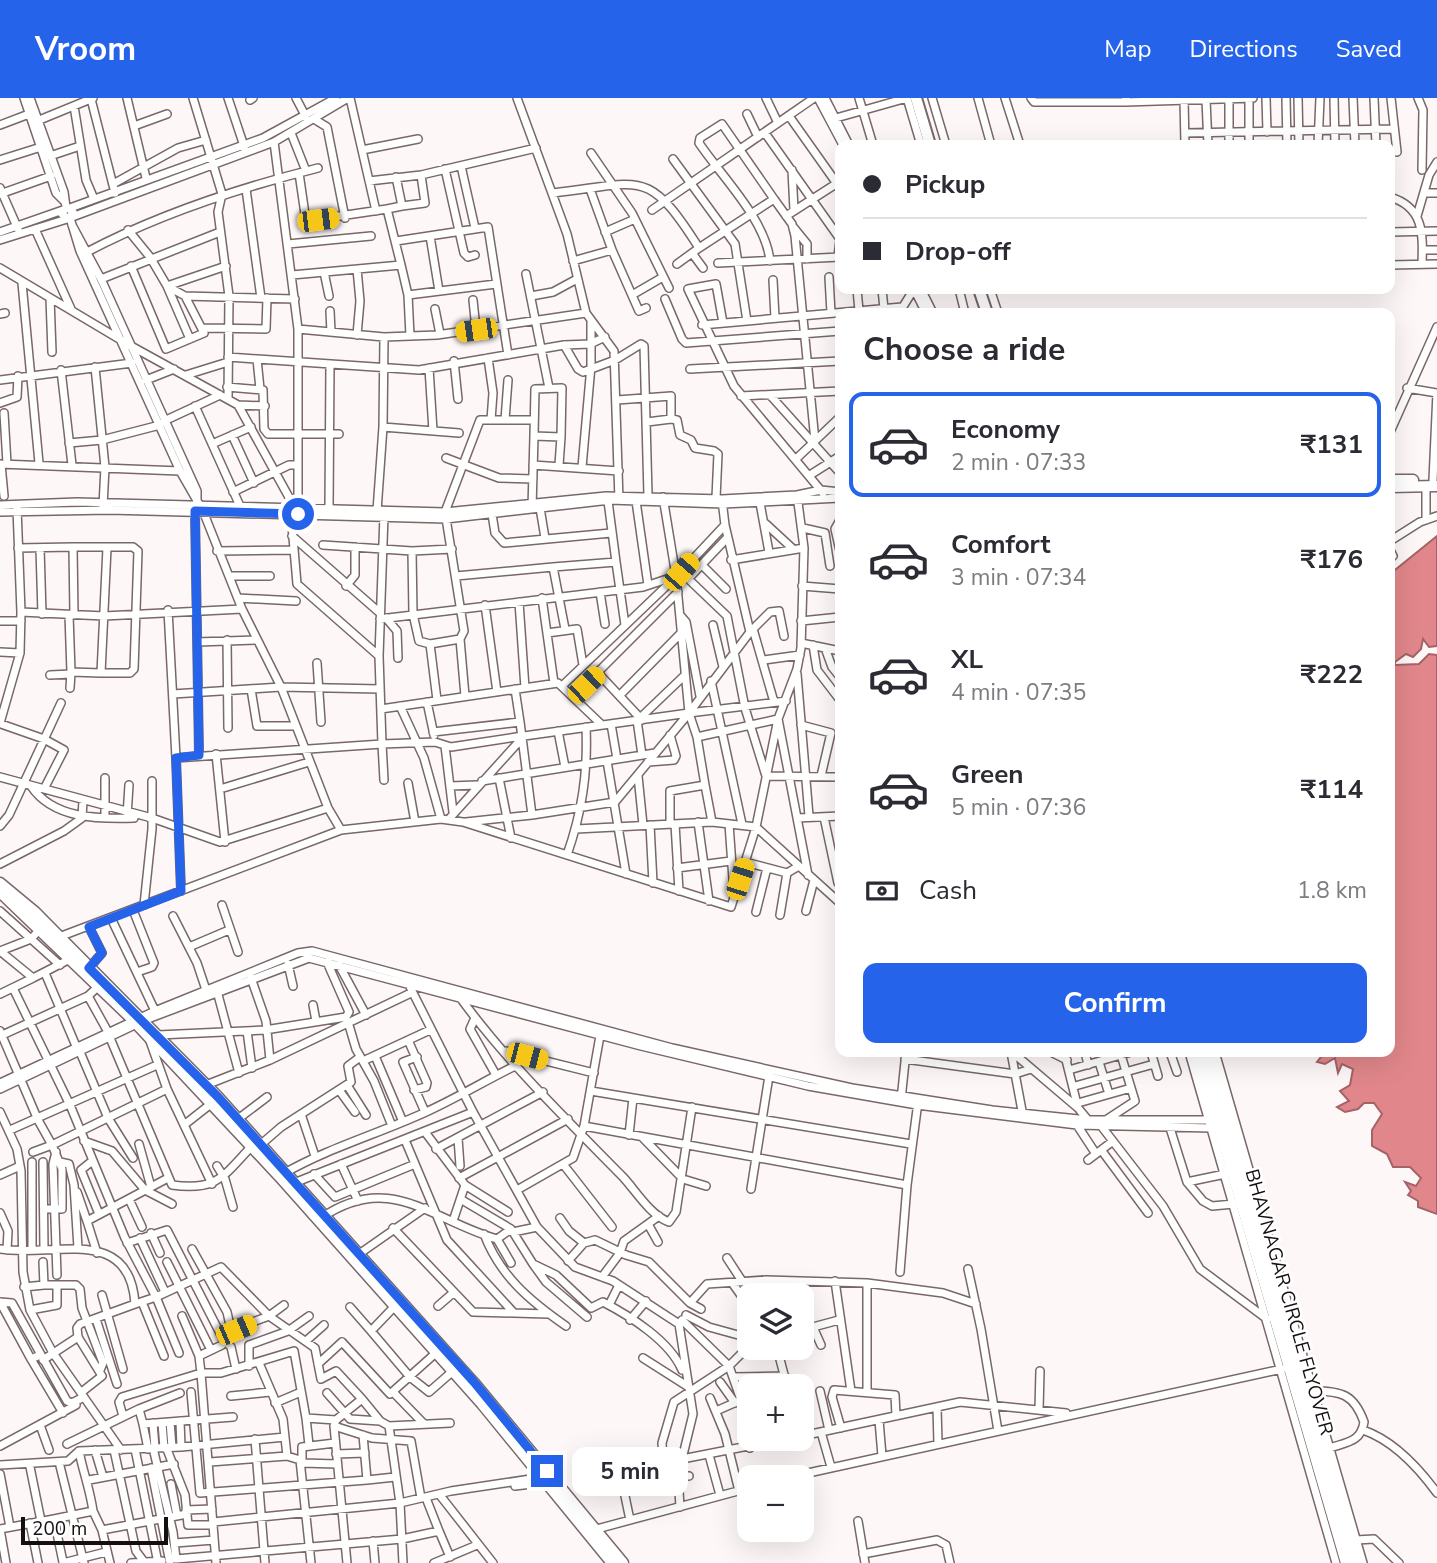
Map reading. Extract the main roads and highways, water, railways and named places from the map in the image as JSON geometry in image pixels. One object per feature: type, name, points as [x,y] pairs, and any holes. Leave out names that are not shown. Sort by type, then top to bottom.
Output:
[{"type":"highway","points":[[916,98],[929,140]]},
{"type":"highway","points":[[924,98],[936,140]]},
{"type":"highway","name":"BHAVNAGAR CIRCLE FLYOVER","points":[[1198,1057],[1346,1563]]},
{"type":"highway","name":"BHAVNAGAR CIRCLE FLYOVER","points":[[1208,1057],[1355,1563]]},
{"type":"main road","points":[[1395,480],[1433,483]]},
{"type":"main road","points":[[1395,487],[1433,483]]},
{"type":"main road","points":[[0,883],[59,937],[101,984]]},
{"type":"main road","points":[[0,892],[41,928],[70,960],[101,984],[139,1021],[212,1103],[282,1174],[395,1306],[439,1350],[453,1371],[476,1391]]},
{"type":"main road","points":[[153,1036],[238,1119],[256,1147]]},
{"type":"main road","points":[[282,1174],[294,1183],[321,1218],[359,1254],[476,1391],[590,1530],[612,1563]]},
{"type":"main road","points":[[590,1530],[624,1563]]}]
